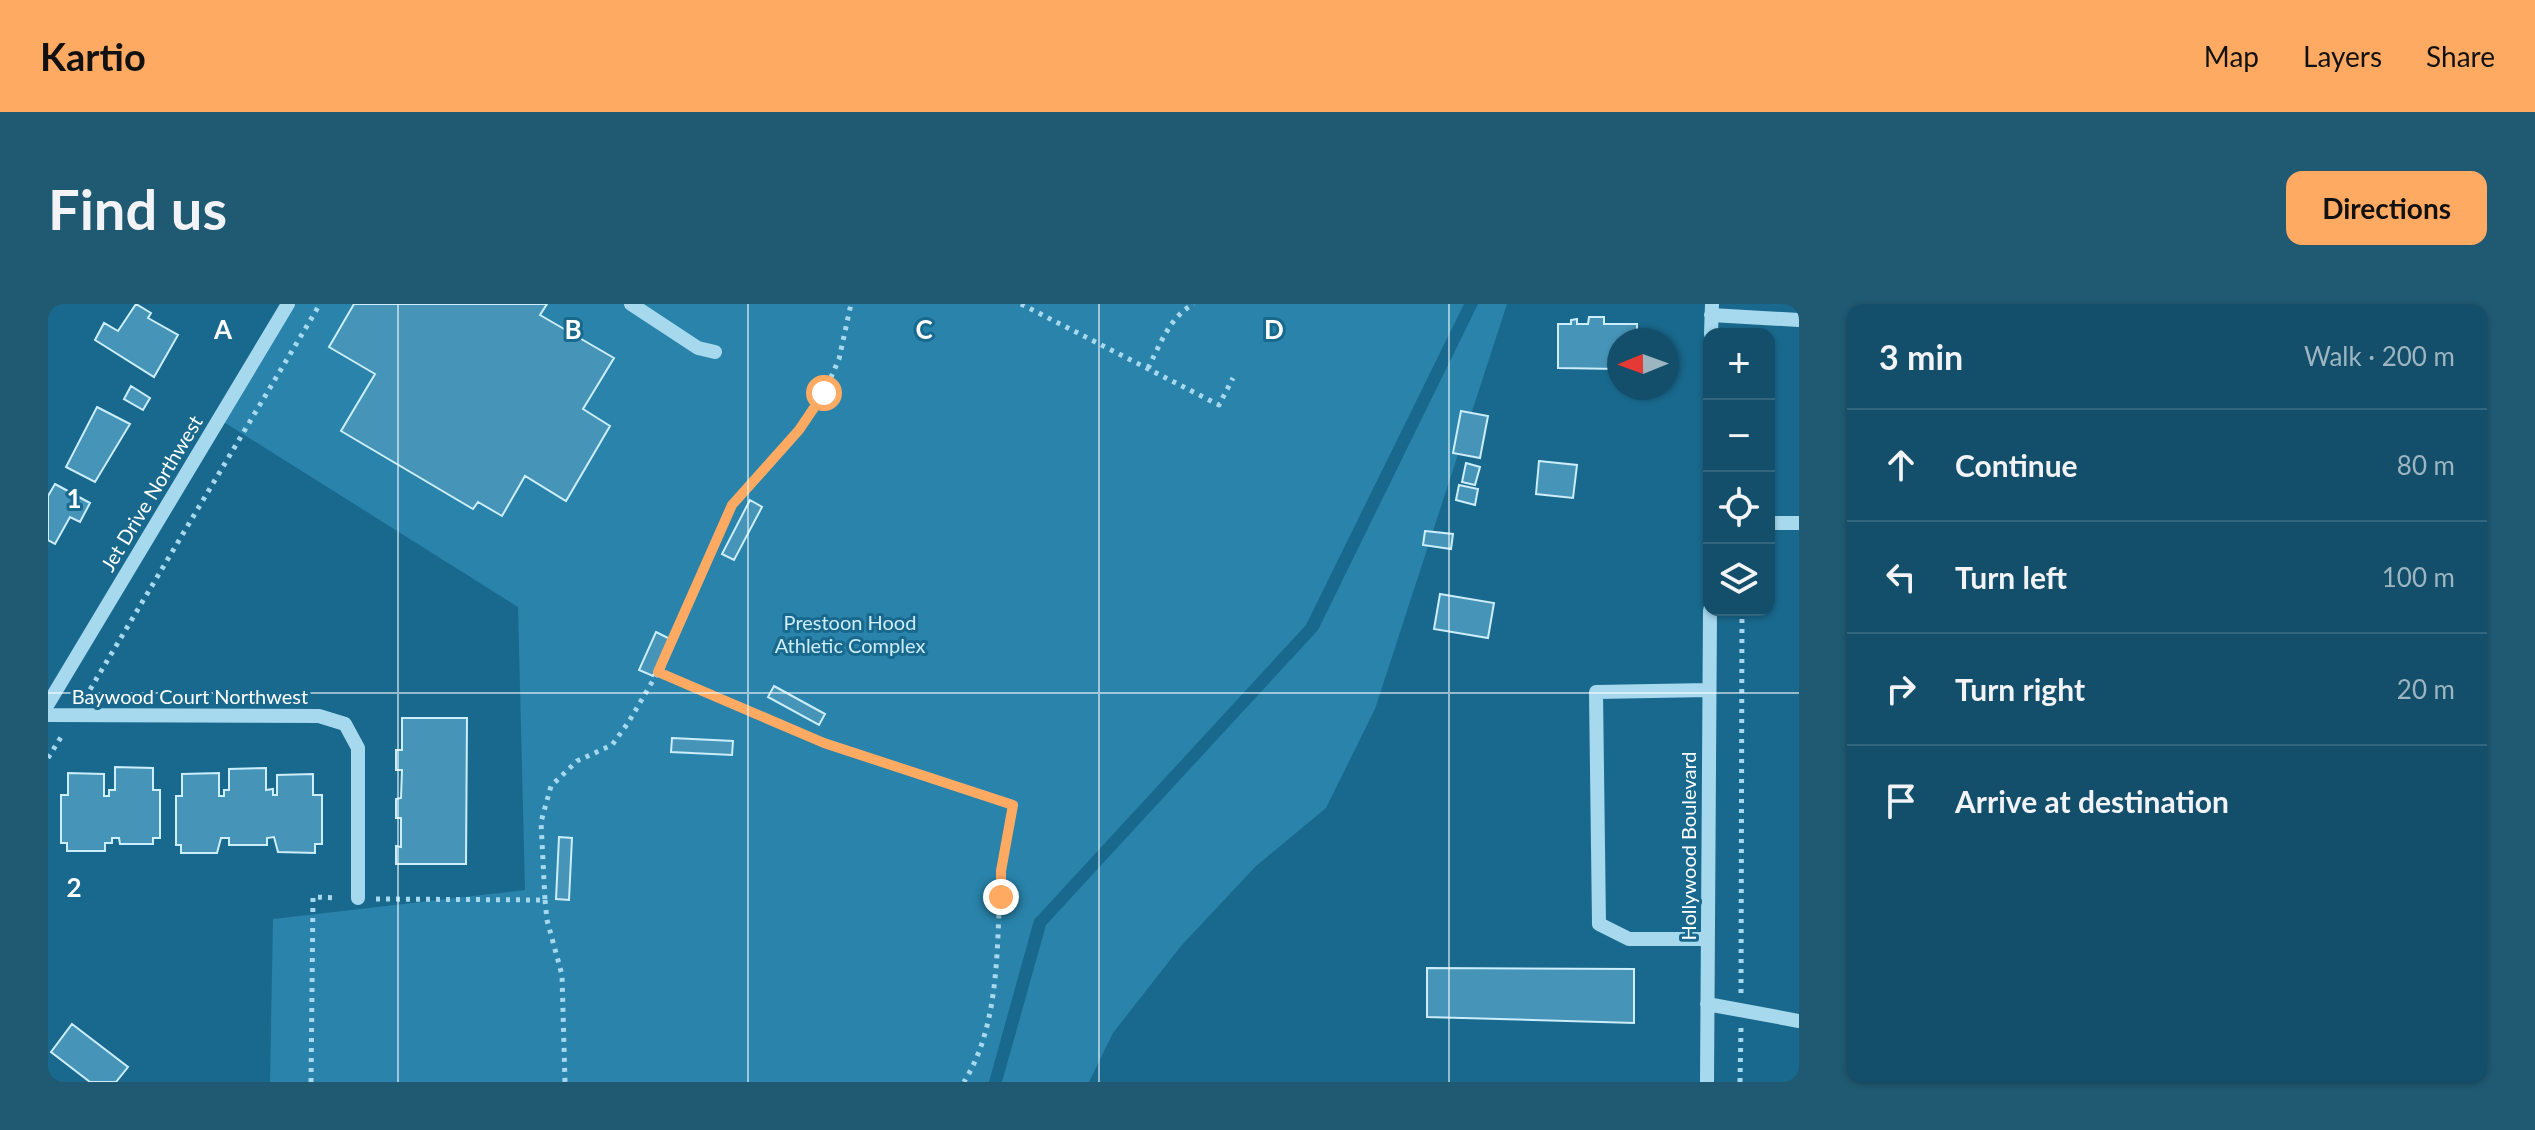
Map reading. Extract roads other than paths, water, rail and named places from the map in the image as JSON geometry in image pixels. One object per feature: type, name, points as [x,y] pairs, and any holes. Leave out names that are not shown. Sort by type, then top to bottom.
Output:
[{"type":"street","name":"Jet Drive Northwest","points":[[48,704],[288,304]]},
{"type":"street","points":[[633,305],[698,348],[715,352]]},
{"type":"street","points":[[1712,309],[1799,320]]},
{"type":"street","points":[[1775,523],[1799,523]]},
{"type":"street","name":"Hollywood Boulevard","points":[[1707,1082],[1710,616]]},
{"type":"street","points":[[1708,939],[1629,939],[1599,924],[1596,692],[1709,690]]},
{"type":"street","name":"Baywood Court Northwest","points":[[48,715],[319,716],[345,724],[358,748],[358,898]]},
{"type":"street","points":[[1707,1004],[1799,1021]]},
{"type":"park label","name":"Prestoon Hood Athletic Complex","points":[[850,634]]}]
